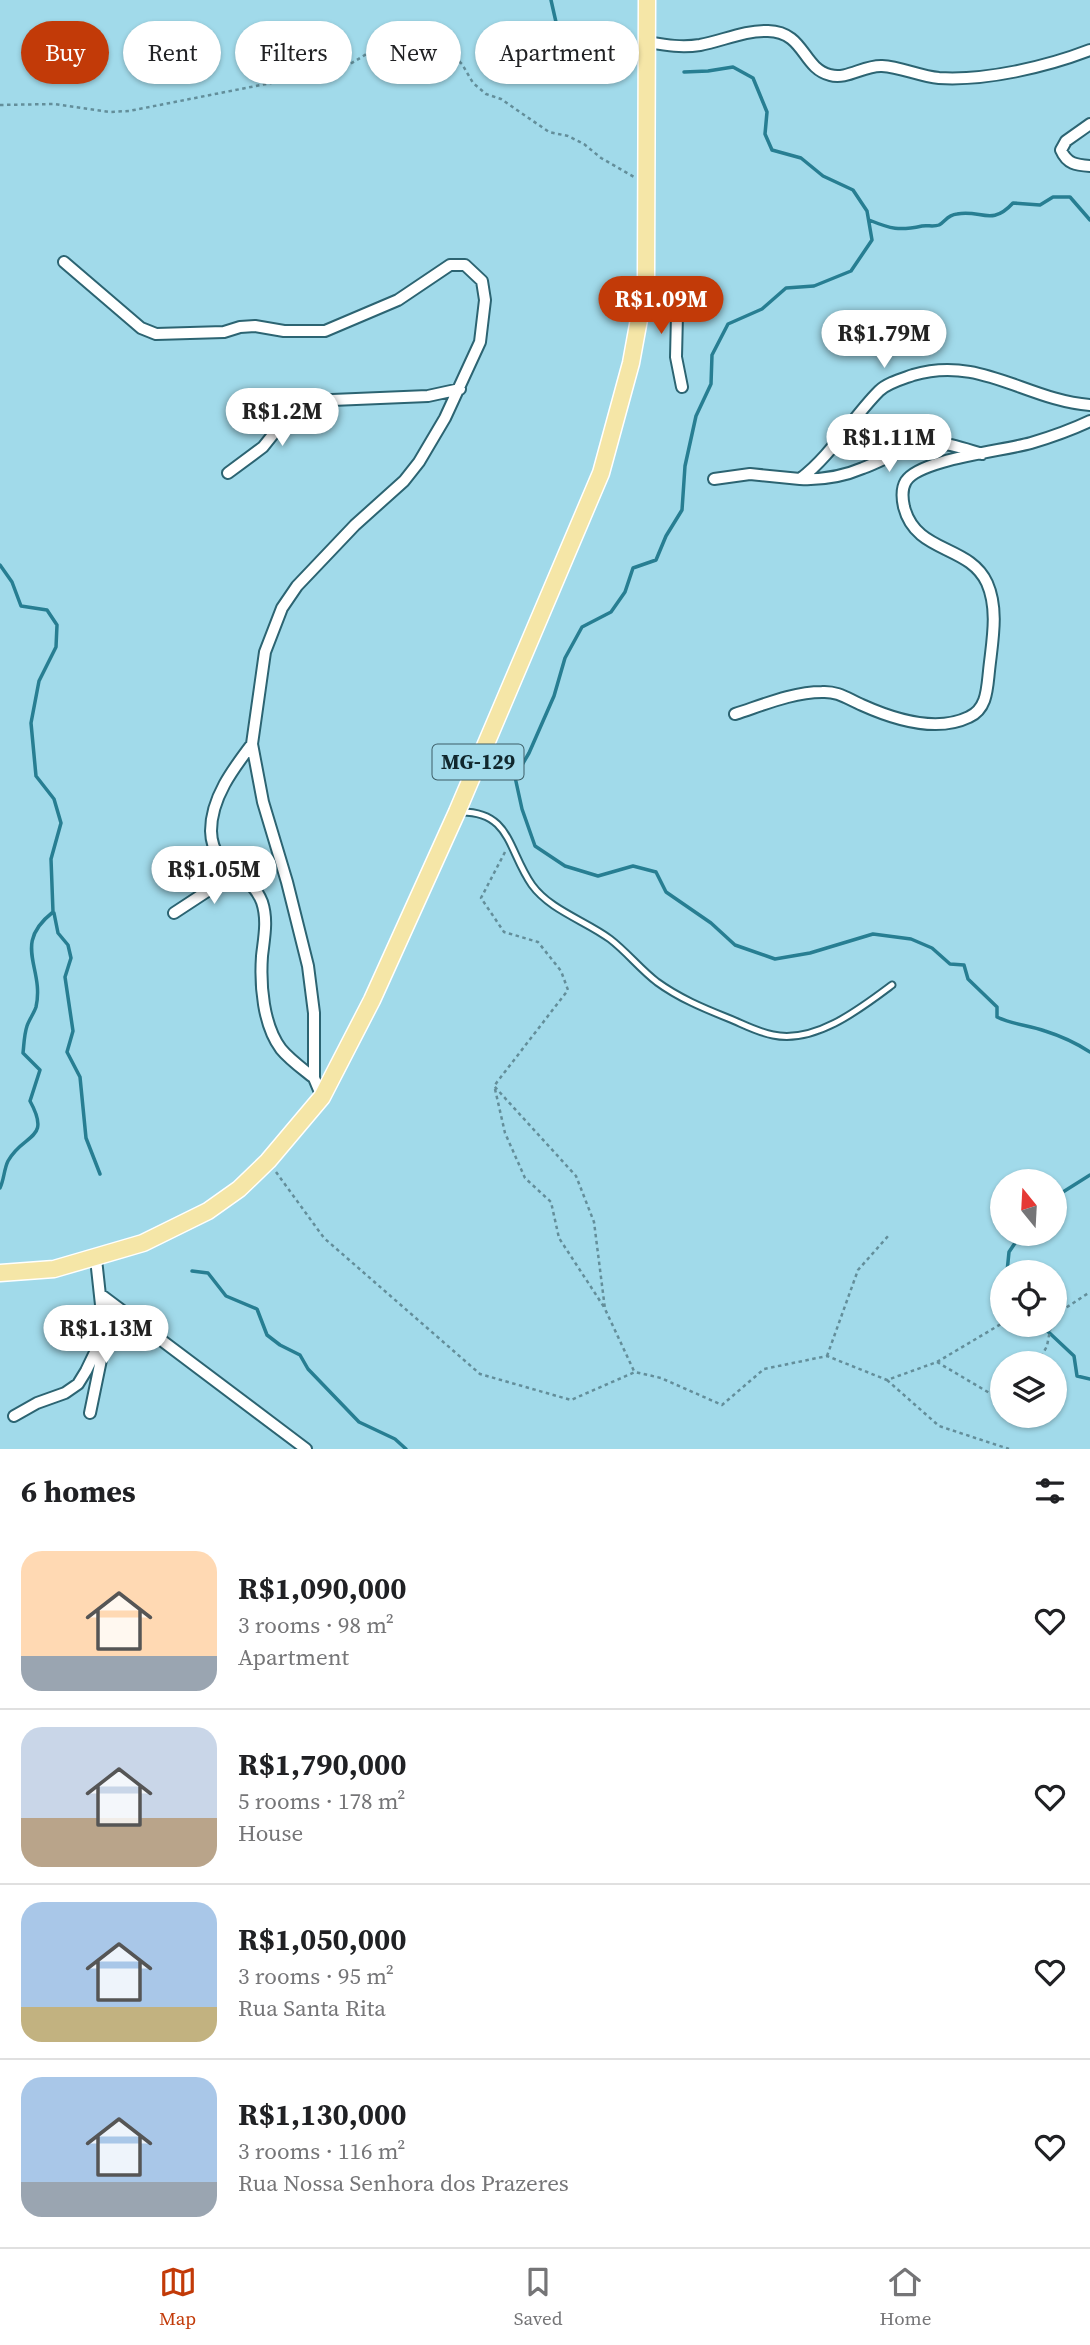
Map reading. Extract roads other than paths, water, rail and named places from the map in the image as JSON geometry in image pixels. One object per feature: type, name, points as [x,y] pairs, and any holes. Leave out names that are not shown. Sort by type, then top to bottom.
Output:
[{"type":"main road","name":"MG-129","points":[[0,1273],[54,1269],[96,1259],[143,1243],[181,1226],[239,1189],[268,1161],[322,1097],[372,1000],[457,812],[601,473],[631,363],[646,281],[647,0]]},
{"type":"street","points":[[647,42],[680,47],[769,31],[786,35],[798,43],[818,69],[831,76],[849,74],[866,66],[884,66],[937,78],[995,76],[1090,50]]},
{"type":"street","points":[[1090,124],[1066,141],[1061,150],[1065,159],[1074,164],[1090,166]]},
{"type":"street","points":[[64,262],[141,328],[156,334],[224,332],[255,326],[313,332],[333,330],[398,300],[450,265],[465,265],[482,281],[485,300],[480,342],[460,389],[432,442],[404,481],[297,586],[282,608],[265,652],[252,744],[263,802],[309,966],[314,1013],[314,1078],[322,1097]]},
{"type":"street","points":[[646,281],[667,298],[677,314],[676,357],[682,387]]},
{"type":"street","points":[[800,479],[826,455],[882,388],[928,371],[953,369],[979,372],[1054,398],[1090,405]]},
{"type":"street","points":[[308,401],[428,396],[460,389]]},
{"type":"street","points":[[228,474],[263,447],[275,432],[322,401]]},
{"type":"street","points":[[735,714],[795,695],[822,692],[841,694],[875,711],[929,725],[953,724],[972,716],[983,705],[994,622],[993,601],[986,580],[973,564],[935,546],[918,533],[907,516],[902,496],[906,481],[918,471],[937,463],[1058,435],[1090,421]]},
{"type":"street","points":[[714,479],[750,474],[819,480],[841,476],[906,449],[929,443],[950,445],[984,454]]},
{"type":"street","points":[[252,744],[225,783],[212,816],[214,849],[222,863],[258,894],[264,911],[262,988],[270,1028],[281,1049],[314,1078]]},
{"type":"street","points":[[174,913],[236,873]]},
{"type":"street","points":[[90,1413],[103,1350],[96,1259]]},
{"type":"street","points":[[100,1294],[306,1449]]},
{"type":"street","points":[[14,1416],[37,1403],[65,1393],[78,1384],[101,1340]]},
{"type":"lane","points":[[457,812],[475,812],[501,824],[532,885],[545,898],[598,930],[675,995],[757,1031],[775,1036],[795,1037],[814,1031],[858,1010],[892,985]]},
{"type":"waterway","points":[[551,0],[556,21]]},
{"type":"waterway","points":[[684,72],[733,67],[753,78],[767,112],[765,134],[772,150],[801,158],[823,176],[853,190],[867,211],[872,240],[851,271],[814,286],[786,288],[762,309],[728,324],[712,355],[711,384],[696,416],[685,466],[682,510],[666,536],[656,560],[633,568],[625,592],[611,612],[582,627],[565,658],[554,696],[529,753],[515,777],[522,809],[535,846],[565,866],[598,876],[633,866],[656,872],[666,892],[711,923],[735,945],[775,959],[810,953],[873,934],[911,939],[932,948],[950,964],[964,965],[968,979],[997,1007],[997,1017],[1057,1035],[1090,1052]]},
{"type":"waterway","points":[[869,220],[895,228],[935,226],[954,215],[965,213],[992,216],[1013,203],[1040,205],[1053,197],[1070,197],[1090,220]]},
{"type":"waterway","points":[[0,565],[12,582],[21,606],[47,610],[57,625],[56,647],[39,681],[31,723],[36,776],[54,799],[61,823],[51,859],[53,912],[34,935],[32,946],[38,993],[36,1007],[26,1029],[23,1053],[40,1070],[30,1101],[36,1114],[37,1130],[8,1161],[0,1188]]},
{"type":"waterway","points":[[54,913],[58,933],[68,945],[71,958],[65,977],[73,1031],[67,1052],[80,1077],[86,1138],[100,1174]]},
{"type":"waterway","points":[[1068,1189],[1090,1175]]},
{"type":"waterway","points":[[1008,1260],[1013,1246]]},
{"type":"waterway","points":[[192,1271],[208,1273],[226,1296],[257,1309],[267,1335],[300,1355],[308,1369],[359,1422],[395,1439],[406,1449]]},
{"type":"waterway","points":[[1054,1337],[1074,1356],[1077,1376],[1090,1379]]}]
